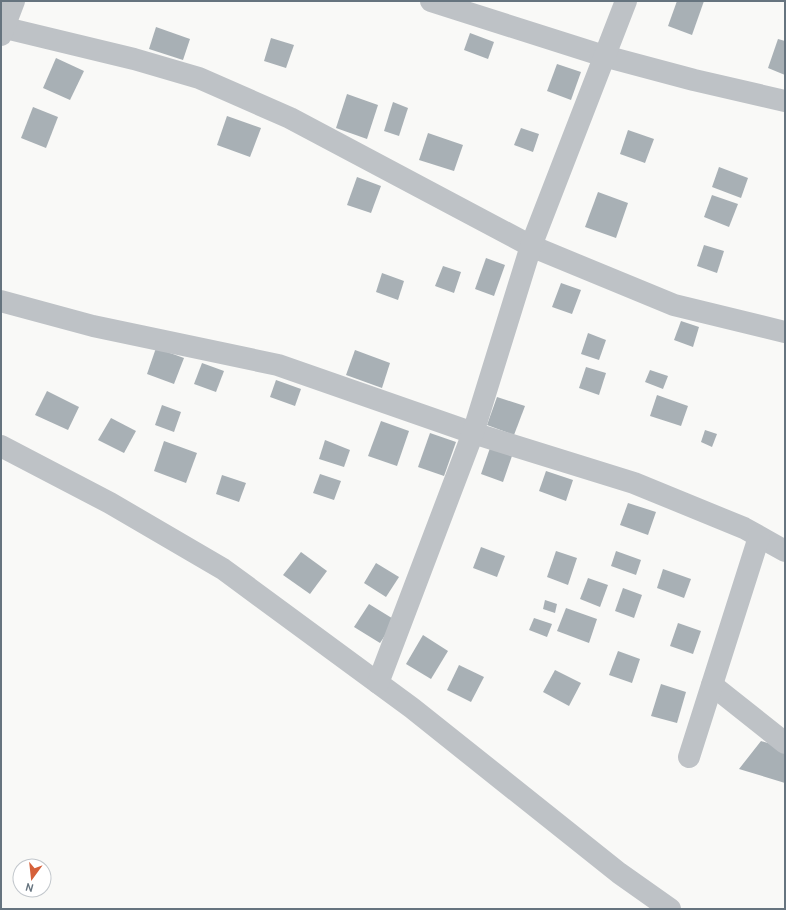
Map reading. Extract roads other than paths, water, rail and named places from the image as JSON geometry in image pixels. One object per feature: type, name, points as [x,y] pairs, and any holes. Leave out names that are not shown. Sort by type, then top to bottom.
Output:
[{"type":"street","points":[[14,1],[2,30],[134,59],[199,78],[290,118],[531,246],[674,304],[785,332]]},
{"type":"street","points":[[431,1],[604,56],[694,80],[785,101]]},
{"type":"street","points":[[378,683],[473,433],[531,246],[626,1]]},
{"type":"street","points":[[1,301],[93,326],[278,365],[473,433],[634,484],[744,528],[785,551]]},
{"type":"street","points":[[1,446],[110,503],[223,569],[412,708],[619,873],[670,909]]},
{"type":"street","points":[[690,757],[759,537]]},
{"type":"street","points":[[712,685],[785,743]]}]
